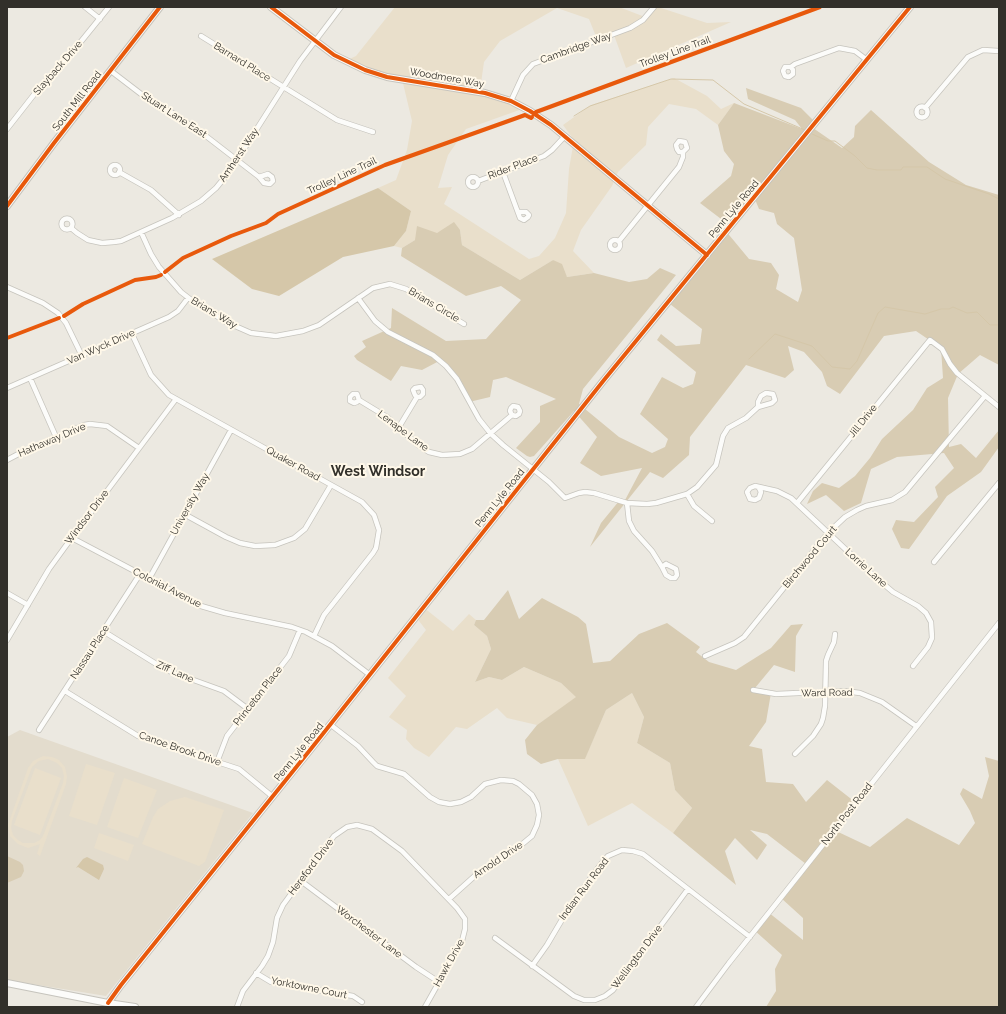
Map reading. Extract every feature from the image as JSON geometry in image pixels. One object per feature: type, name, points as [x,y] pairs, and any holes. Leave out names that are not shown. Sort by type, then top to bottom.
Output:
[{"type":"street","points":[[85,7],[100,19]]},
{"type":"street","name":"Slayback Drive","points":[[7,129],[36,92],[109,7]]},
{"type":"street","name":"South Mill Road","points":[[8,201],[160,7]]},
{"type":"street","name":"Woodmere Way","points":[[271,7],[344,61],[387,77],[473,90],[511,101],[540,117],[565,136],[707,255]]},
{"type":"street","name":"Amherst Way","points":[[71,228],[82,237],[102,243],[121,241],[179,215],[209,195],[224,179],[300,61],[341,7]]},
{"type":"street","name":"Cambridge Way","points":[[511,101],[523,75],[533,64],[630,28],[643,20],[654,7]]},
{"type":"street","name":"Penn Lyle Road","points":[[107,1005],[121,985],[604,380],[910,7]]},
{"type":"street","name":"Barnard Place","points":[[201,36],[337,120],[373,132]]},
{"type":"street","points":[[791,67],[795,64],[839,48],[855,51],[867,60]]},
{"type":"street","points":[[925,108],[968,57],[978,51],[983,50],[999,51]]},
{"type":"street","name":"Stuart Lane East","points":[[111,71],[145,97],[187,122],[259,177]]},
{"type":"street","name":"Rider Place","points":[[478,181],[544,156],[565,136]]},
{"type":"street","points":[[619,241],[676,172],[682,162],[683,152]]},
{"type":"street","points":[[119,172],[151,190],[179,215]]},
{"type":"street","points":[[502,172],[518,212]]},
{"type":"street","name":"Brians Way","points":[[141,232],[151,254],[172,284],[188,298],[226,322],[242,330],[260,335],[276,336],[294,334],[310,329],[319,324],[358,298]]},
{"type":"street","name":"Brians Circle","points":[[358,298],[378,286],[396,285],[406,289],[464,324]]},
{"type":"street","points":[[7,287],[43,302],[58,313],[66,323],[82,356]]},
{"type":"street","name":"Van Wyck Drive","points":[[7,388],[169,318],[178,311],[188,298]]},
{"type":"street","points":[[358,298],[375,321],[388,332],[433,356],[446,366],[457,379],[479,419],[491,434],[549,482],[565,498],[585,492],[627,503],[647,504],[656,503],[687,494],[697,487],[716,465],[723,436],[728,428],[746,418],[758,407],[774,401],[774,395],[770,392],[761,396],[758,402],[758,407]]},
{"type":"street","name":"Quaker Road","points":[[132,334],[151,375],[176,400],[362,502],[371,510],[376,520],[379,536],[376,548],[324,615],[314,636]]},
{"type":"street","name":"Jill Drive","points":[[797,503],[930,340],[942,349],[957,373],[986,396]]},
{"type":"street","points":[[30,378],[56,437]]},
{"type":"street","points":[[986,396],[999,407]]},
{"type":"street","name":"Birchwood Court","points":[[705,656],[744,637],[828,533],[845,517],[857,510],[892,500],[905,492],[986,396]]},
{"type":"street","points":[[399,427],[417,397]]},
{"type":"street","name":"Windsor Drive","points":[[7,640],[50,569],[176,400]]},
{"type":"street","name":"Lenape Lane","points":[[359,400],[399,427],[423,449],[442,455],[454,455],[466,452],[478,446],[512,415]]},
{"type":"street","name":"Hathaway Drive","points":[[7,460],[20,452],[84,424],[95,423],[112,429],[139,448]]},
{"type":"street","name":"University Way","points":[[149,579],[231,430]]},
{"type":"street","points":[[934,562],[999,483]]},
{"type":"street","points":[[184,514],[240,543],[255,546],[275,545],[294,538],[305,529],[331,485]]},
{"type":"street","name":"Lorrie Lane","points":[[759,488],[784,494],[797,503],[878,580],[893,592],[922,609],[929,617],[932,627],[932,638],[928,647],[913,666]]},
{"type":"street","points":[[687,494],[694,506],[712,521]]},
{"type":"street","points":[[627,503],[627,515],[631,526],[652,551],[662,567]]},
{"type":"street","name":"Colonial Avenue","points":[[72,538],[190,601],[213,610],[300,630],[314,636]]},
{"type":"street","name":"Nassau Place","points":[[39,730],[140,574]]},
{"type":"street","points":[[7,593],[28,605]]},
{"type":"street","name":"North Post Road","points":[[696,1007],[916,726],[999,623]]},
{"type":"street","name":"Princeton Place","points":[[217,762],[227,736],[289,656],[300,630]]},
{"type":"street","name":"Ziff Lane","points":[[103,631],[166,670],[224,691],[248,709]]},
{"type":"street","points":[[795,754],[813,736],[821,724],[824,711],[826,661],[834,642],[835,634]]},
{"type":"street","points":[[314,636],[337,649],[370,675]]},
{"type":"street","name":"Canoe Brook Drive","points":[[65,690],[138,736],[244,772],[273,796]]},
{"type":"street","name":"Ward Road","points":[[753,690],[776,694],[852,692],[868,695],[882,702],[916,726]]},
{"type":"street","name":"Arnold Drive","points":[[330,724],[358,746],[377,766],[404,774],[430,797],[439,802],[450,804],[461,802],[471,797],[486,784],[501,780],[519,784],[532,795],[539,815],[537,825],[532,836],[509,855],[485,868],[473,877],[449,899]]},
{"type":"street","name":"Hereford Drive","points":[[237,1007],[243,991],[265,962],[271,948],[279,911],[338,832],[347,827],[362,825],[377,832],[402,851],[449,899]]},
{"type":"street","name":"Indian Run Road","points":[[532,966],[574,900],[604,860],[613,853],[628,850],[638,852],[659,866],[750,937]]},
{"type":"street","name":"Worchester Lane","points":[[301,881],[416,967],[439,982]]},
{"type":"street","name":"Wellington Drive","points":[[495,938],[570,994],[579,999],[589,1000],[605,996],[613,990],[688,889]]},
{"type":"street","name":"Hawk Drive","points":[[425,1007],[462,941],[465,929],[465,919],[449,899]]},
{"type":"street","name":"Yorktowne Court","points":[[256,973],[271,982],[353,996],[359,998],[362,1002]]},
{"type":"street","points":[[7,983],[107,1005],[135,1007]]},
{"type":"shaded area","points":[[395,7],[619,7],[645,17],[654,7],[658,7],[707,23],[731,22],[626,68],[614,35],[597,39],[589,19],[557,8],[500,41],[484,62],[480,90],[525,108],[466,129],[448,155],[438,188],[452,187],[444,204],[529,259],[539,256],[555,238],[566,213],[569,169],[574,140],[563,125],[591,105],[674,78],[707,96],[721,109],[734,103],[718,125],[696,109],[669,104],[648,127],[646,145],[618,172],[612,186],[581,230],[573,251],[594,273],[567,277],[553,260],[520,280],[462,245],[460,230],[437,233],[415,240],[402,248],[394,246],[406,231],[411,211],[378,188],[396,180],[407,150],[412,121],[402,79],[345,61],[356,56]]},
{"type":"shaded area","points":[[746,88],[801,108],[816,123],[813,128],[842,148],[854,137],[855,126],[871,110],[929,162],[966,185],[999,195],[999,365],[980,355],[958,374],[948,398],[949,447],[961,444],[976,458],[999,430],[999,447],[981,472],[947,496],[909,549],[901,548],[892,529],[896,520],[914,522],[938,497],[935,487],[954,468],[944,453],[897,457],[871,469],[861,503],[844,511],[826,495],[807,504],[813,491],[822,483],[839,488],[855,476],[870,458],[882,439],[913,410],[927,388],[943,378],[941,348],[916,331],[884,336],[840,394],[827,386],[822,372],[804,352],[788,346],[794,370],[785,378],[746,365],[690,437],[689,455],[663,478],[650,472],[590,547],[601,523],[619,501],[624,502],[642,468],[601,476],[580,463],[597,437],[574,411],[534,456],[530,457],[516,448],[540,422],[540,406],[556,399],[506,377],[493,380],[490,397],[469,402],[456,378],[441,360],[422,370],[401,366],[391,381],[357,360],[354,356],[366,347],[362,341],[391,328],[392,308],[446,341],[486,339],[521,300],[501,286],[466,296],[401,256],[402,248],[415,240],[417,226],[437,233],[454,222],[460,230],[462,245],[520,280],[553,260],[562,264],[567,277],[594,273],[629,282],[647,279],[660,268],[676,275],[583,389],[579,404],[619,437],[652,453],[665,447],[668,439],[640,414],[662,377],[683,388],[693,384],[696,372],[657,340],[661,334],[676,346],[700,344],[702,329],[670,304],[725,230],[749,259],[771,263],[779,275],[776,289],[798,302],[802,290],[794,238],[777,224],[774,213],[759,209],[754,197],[729,225],[700,203],[731,176],[734,164],[724,151],[718,125],[734,103],[802,129],[795,120],[748,99]]},
{"type":"shaded area","points":[[378,188],[411,211],[406,231],[394,246],[343,257],[279,296],[252,289],[212,259]]},
{"type":"shaded area","points":[[508,590],[519,619],[542,598],[578,617],[586,624],[593,663],[610,661],[639,634],[667,623],[700,647],[696,652],[709,662],[736,670],[771,648],[791,625],[803,624],[796,636],[795,672],[774,665],[755,688],[771,693],[766,722],[749,746],[762,749],[766,782],[793,784],[806,802],[827,780],[855,802],[834,830],[870,847],[907,818],[959,845],[975,823],[960,794],[963,788],[982,799],[989,776],[985,757],[999,761],[999,1007],[766,1007],[776,991],[775,969],[782,955],[754,930],[768,912],[803,940],[803,918],[781,898],[806,864],[767,834],[750,830],[767,845],[757,860],[735,838],[725,851],[736,885],[673,833],[692,808],[675,790],[670,763],[637,743],[644,717],[632,693],[606,710],[585,759],[558,759],[541,764],[527,754],[525,740],[537,725],[576,697],[561,683],[524,667],[502,680],[489,677],[475,682],[491,649],[487,636],[474,625],[476,620],[484,620]]},
{"type":"shaded area","points":[[423,607],[453,631],[469,614],[476,620],[474,625],[487,636],[491,649],[475,682],[489,677],[502,680],[524,667],[561,683],[577,697],[537,725],[507,718],[497,708],[467,729],[456,727],[429,757],[414,748],[406,739],[407,730],[389,717],[406,696],[388,678],[426,630],[416,617]]},
{"type":"shaded area","points":[[632,693],[644,717],[637,743],[670,763],[675,790],[692,808],[673,833],[632,803],[588,826],[558,759],[585,758],[606,710]]},
{"type":"shaded area","points":[[20,730],[253,813],[106,996],[7,980],[7,737]]},
{"type":"shaded area","points":[[43,756],[52,757],[59,760],[65,767],[67,776],[66,784],[40,856],[37,854],[40,844],[28,848],[18,844],[10,836],[8,825],[28,768],[33,761]],"holes":[[[48,759],[57,763],[62,768],[64,776],[63,783],[43,836],[40,840],[34,843],[23,843],[13,835],[11,828],[12,821],[32,767],[39,761]]]},
{"type":"shaded area","points":[[86,764],[115,773],[97,825],[69,816]]},
{"type":"shaded area","points":[[35,768],[61,778],[40,835],[14,825]]},
{"type":"shaded area","points":[[124,778],[157,790],[138,838],[107,827]]},
{"type":"shaded area","points":[[185,797],[224,810],[205,862],[199,866],[142,844],[153,817],[158,809],[170,801]]},
{"type":"shaded area","points":[[99,833],[134,845],[128,861],[94,848]]},
{"type":"shaded area","points":[[7,856],[20,862],[23,865],[24,871],[21,877],[7,883]]},
{"type":"shaded area","points":[[87,857],[103,865],[104,869],[99,880],[78,867],[76,868],[83,859]]},
{"type":"waterway","points":[[574,116],[590,106],[671,79],[713,80],[744,104],[805,130]]},
{"type":"waterway","points":[[812,134],[828,141],[835,141],[855,156],[867,168],[877,170],[901,170],[903,167],[927,167],[945,179],[989,194],[999,199]]},
{"type":"waterway","points":[[749,359],[775,334],[812,346],[832,367],[850,369],[857,361],[878,313],[885,307],[925,314],[953,307],[967,313],[977,312],[990,325],[999,325]]},
{"type":"cycle path","points":[[7,206],[160,7]]},
{"type":"cycle path","points":[[271,7],[334,55],[365,70],[387,77],[485,93],[511,101],[530,111],[551,125],[707,255]]},
{"type":"cycle path","name":"Trolley Line Trail","points":[[536,112],[820,7]]},
{"type":"cycle path","points":[[108,1003],[604,380],[910,7]]},
{"type":"cycle path","name":"Trolley Line Trail","points":[[165,272],[183,258],[231,236],[266,223],[278,214],[385,165],[525,115],[531,118],[532,117]]},
{"type":"cycle path","points":[[64,316],[83,304],[135,280],[161,275]]},
{"type":"cycle path","points":[[7,338],[59,318]]},
{"type":"district","name":"West Windsor","points":[[378,472]]}]
